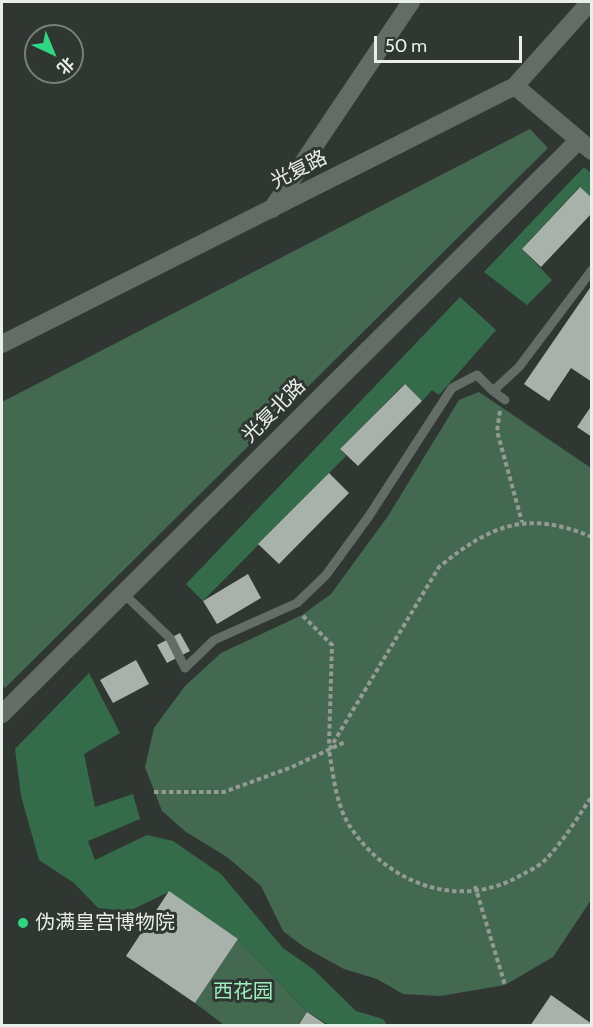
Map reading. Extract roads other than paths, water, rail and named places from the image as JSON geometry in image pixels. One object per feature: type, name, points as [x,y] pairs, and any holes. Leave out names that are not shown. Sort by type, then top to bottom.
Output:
[{"type":"street","points":[[272,209],[411,2]]},
{"type":"street","name":"光复路","points":[[2,344],[514,86],[590,2]]},
{"type":"street","points":[[514,86],[585,146]]},
{"type":"street","name":"光复北路","points":[[2,714],[123,592],[585,146]]},
{"type":"lane","points":[[493,390],[519,367],[591,270]]},
{"type":"lane","points":[[123,592],[170,638],[185,668],[214,640],[297,603],[326,575],[369,516],[453,388],[477,375],[505,400]]},
{"type":"place","name":"伪满皇宫博物院","points":[[23,923]]},
{"type":"park label","name":"西花园","points":[[243,992]]}]
